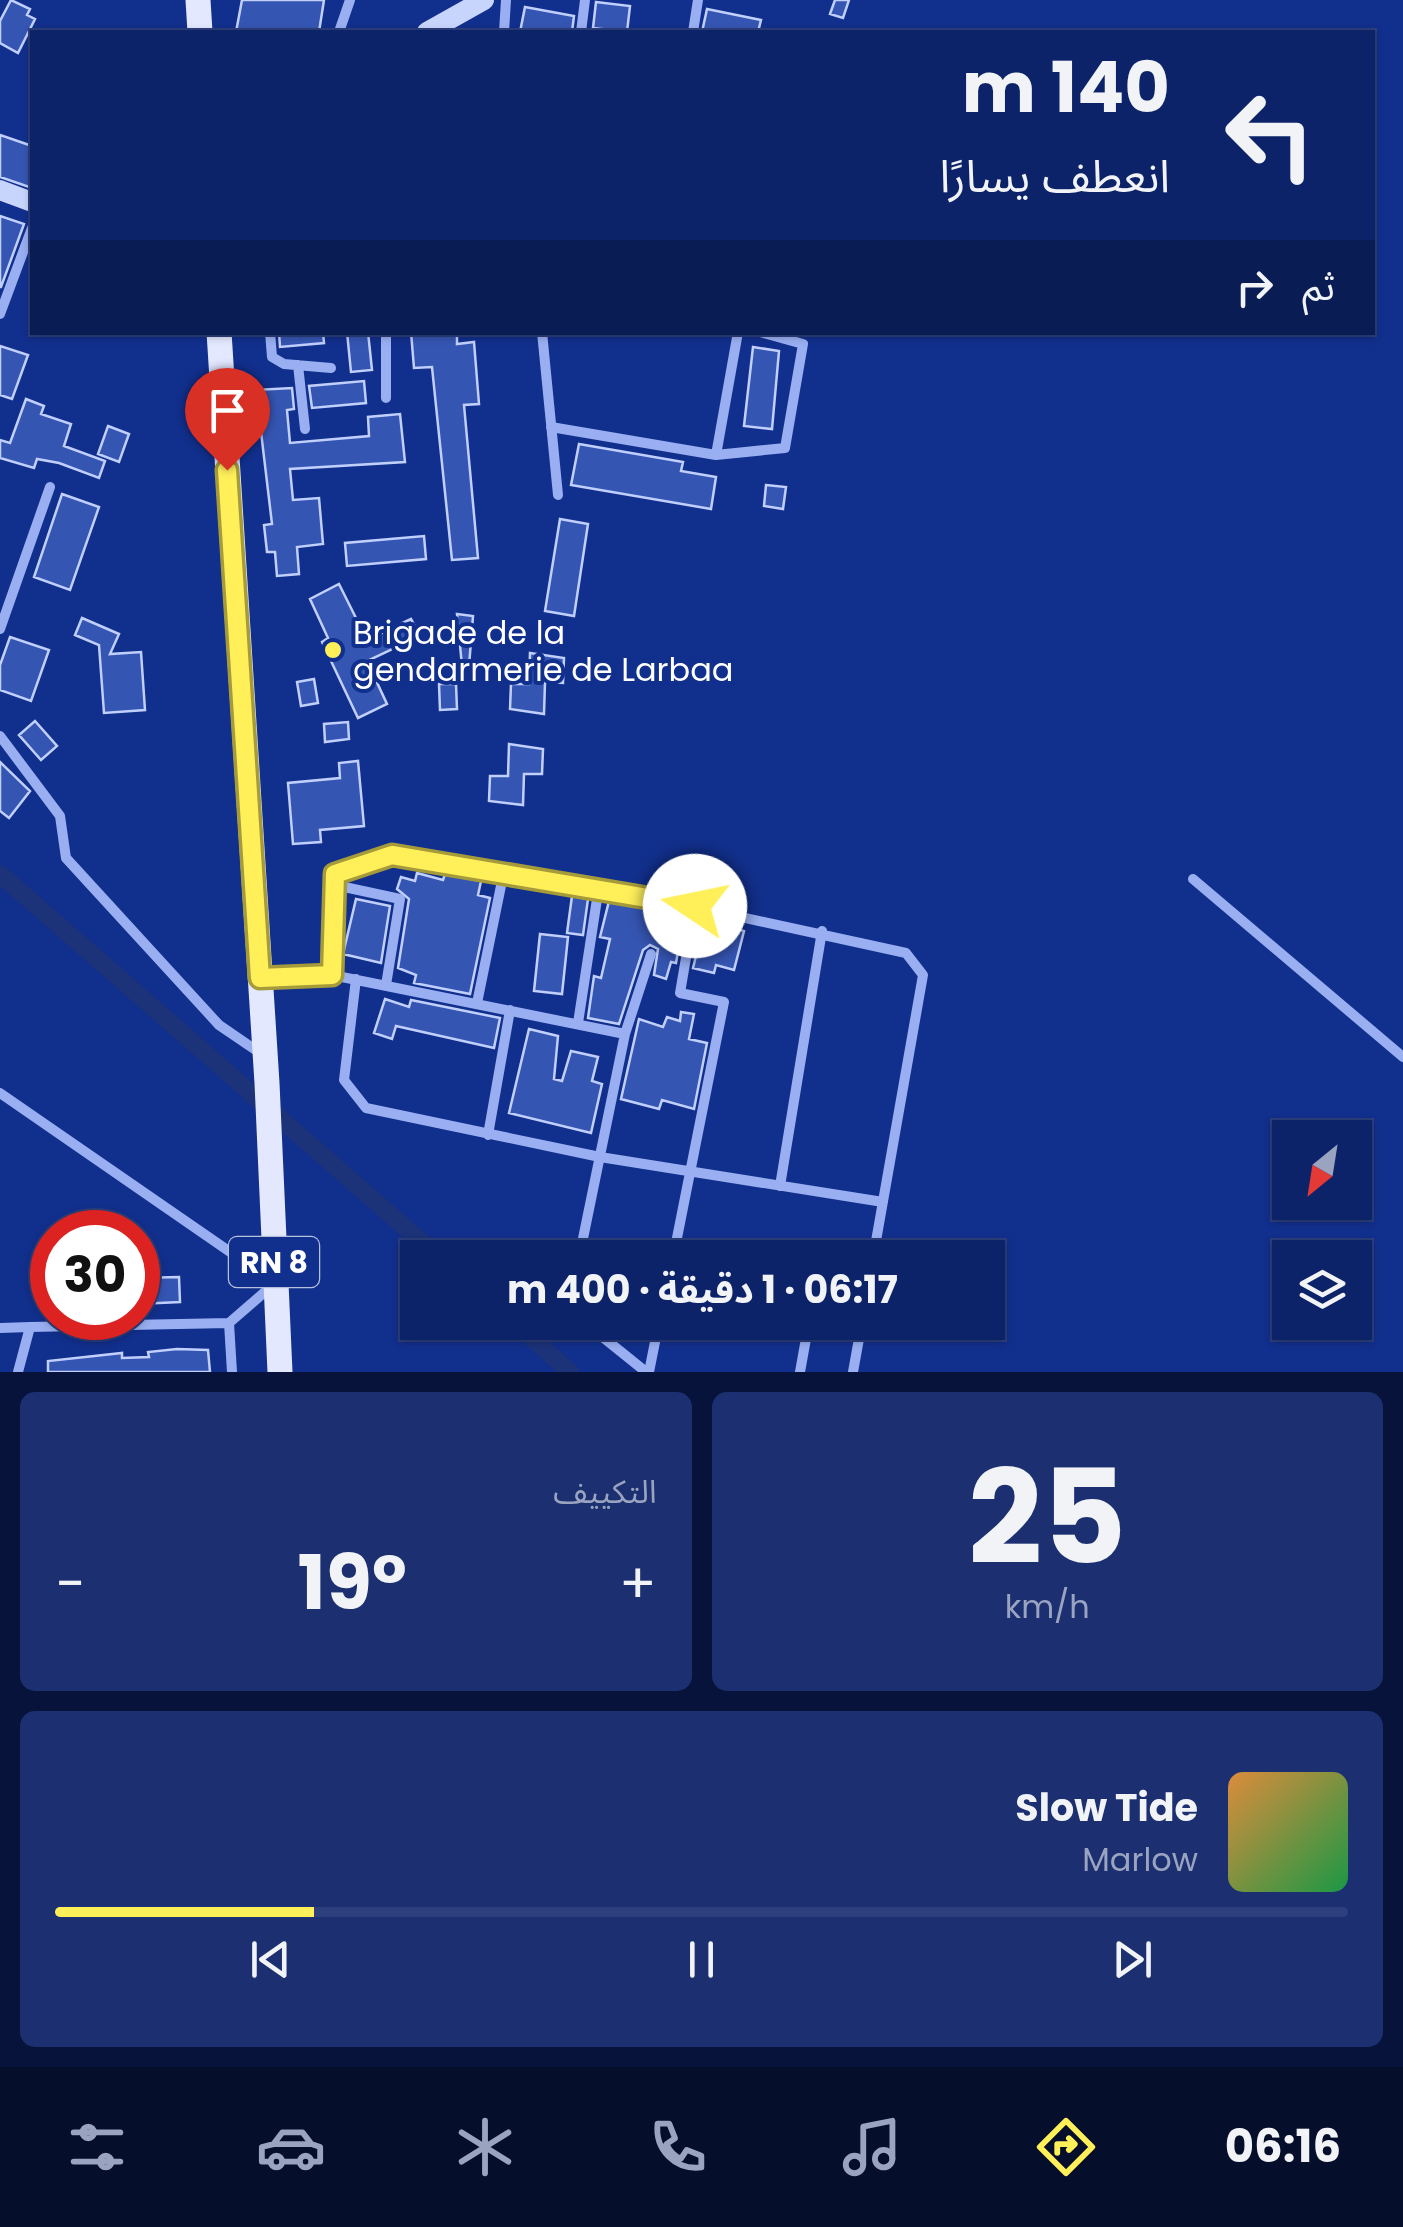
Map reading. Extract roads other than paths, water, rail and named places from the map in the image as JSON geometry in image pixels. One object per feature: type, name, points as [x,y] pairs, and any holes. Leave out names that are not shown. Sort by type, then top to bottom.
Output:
[{"type":"main road","points":[[198,0],[200,30]]},
{"type":"main road","points":[[430,30],[484,0]]},
{"type":"main road","points":[[0,190],[30,201]]},
{"type":"main road","name":"RN 8","points":[[219,335],[267,1083],[280,1372]]},
{"type":"street","points":[[340,30],[350,0]]},
{"type":"street","points":[[504,30],[506,0]]},
{"type":"street","points":[[581,30],[585,0]]},
{"type":"street","points":[[693,30],[698,0]]},
{"type":"street","points":[[0,314],[30,233]]},
{"type":"street","points":[[270,335],[272,357],[298,366],[332,368]]},
{"type":"street","points":[[386,335],[386,398]]},
{"type":"street","points":[[542,335],[558,496]]},
{"type":"street","points":[[716,455],[737,335]]},
{"type":"street","points":[[551,427],[716,455],[785,448],[803,344],[771,335]]},
{"type":"street","points":[[298,366],[305,429]]},
{"type":"street","points":[[0,629],[50,487]]},
{"type":"street","points":[[0,736],[60,816],[66,858],[219,1025],[265,1057]]},
{"type":"street","points":[[332,975],[335,874],[392,855],[503,876],[599,886],[822,931],[906,953],[923,974],[876,1240]]},
{"type":"street","points":[[477,1003],[503,876]]},
{"type":"street","points":[[1193,879],[1403,1057]]},
{"type":"street","points":[[335,885],[400,899],[386,985]]},
{"type":"street","points":[[578,1023],[599,886]]},
{"type":"street","points":[[677,1240],[724,1002],[680,993],[695,906]]},
{"type":"street","points":[[780,1186],[822,931]]},
{"type":"street","points":[[583,1240],[625,1034],[651,954]]},
{"type":"street","points":[[260,978],[332,975],[625,1034]]},
{"type":"street","points":[[356,979],[344,1080],[366,1108],[488,1136],[883,1202]]},
{"type":"street","points":[[488,1136],[510,1010]]},
{"type":"street","points":[[0,1093],[275,1283],[229,1322],[160,1324]]},
{"type":"street","points":[[229,1322],[232,1372]]},
{"type":"street","points":[[0,1328],[30,1327],[18,1372]]},
{"type":"street","points":[[607,1340],[648,1372],[655,1340]]},
{"type":"street","points":[[800,1372],[806,1340]]},
{"type":"street","points":[[852,1372],[858,1340]]},
{"type":"waterway","points":[[0,874],[419,1240]]},
{"type":"waterway","points":[[534,1340],[570,1372]]},
{"type":"place","name":"Brigade de la gendarmerie de Larbaa","points":[[333,650]]}]
